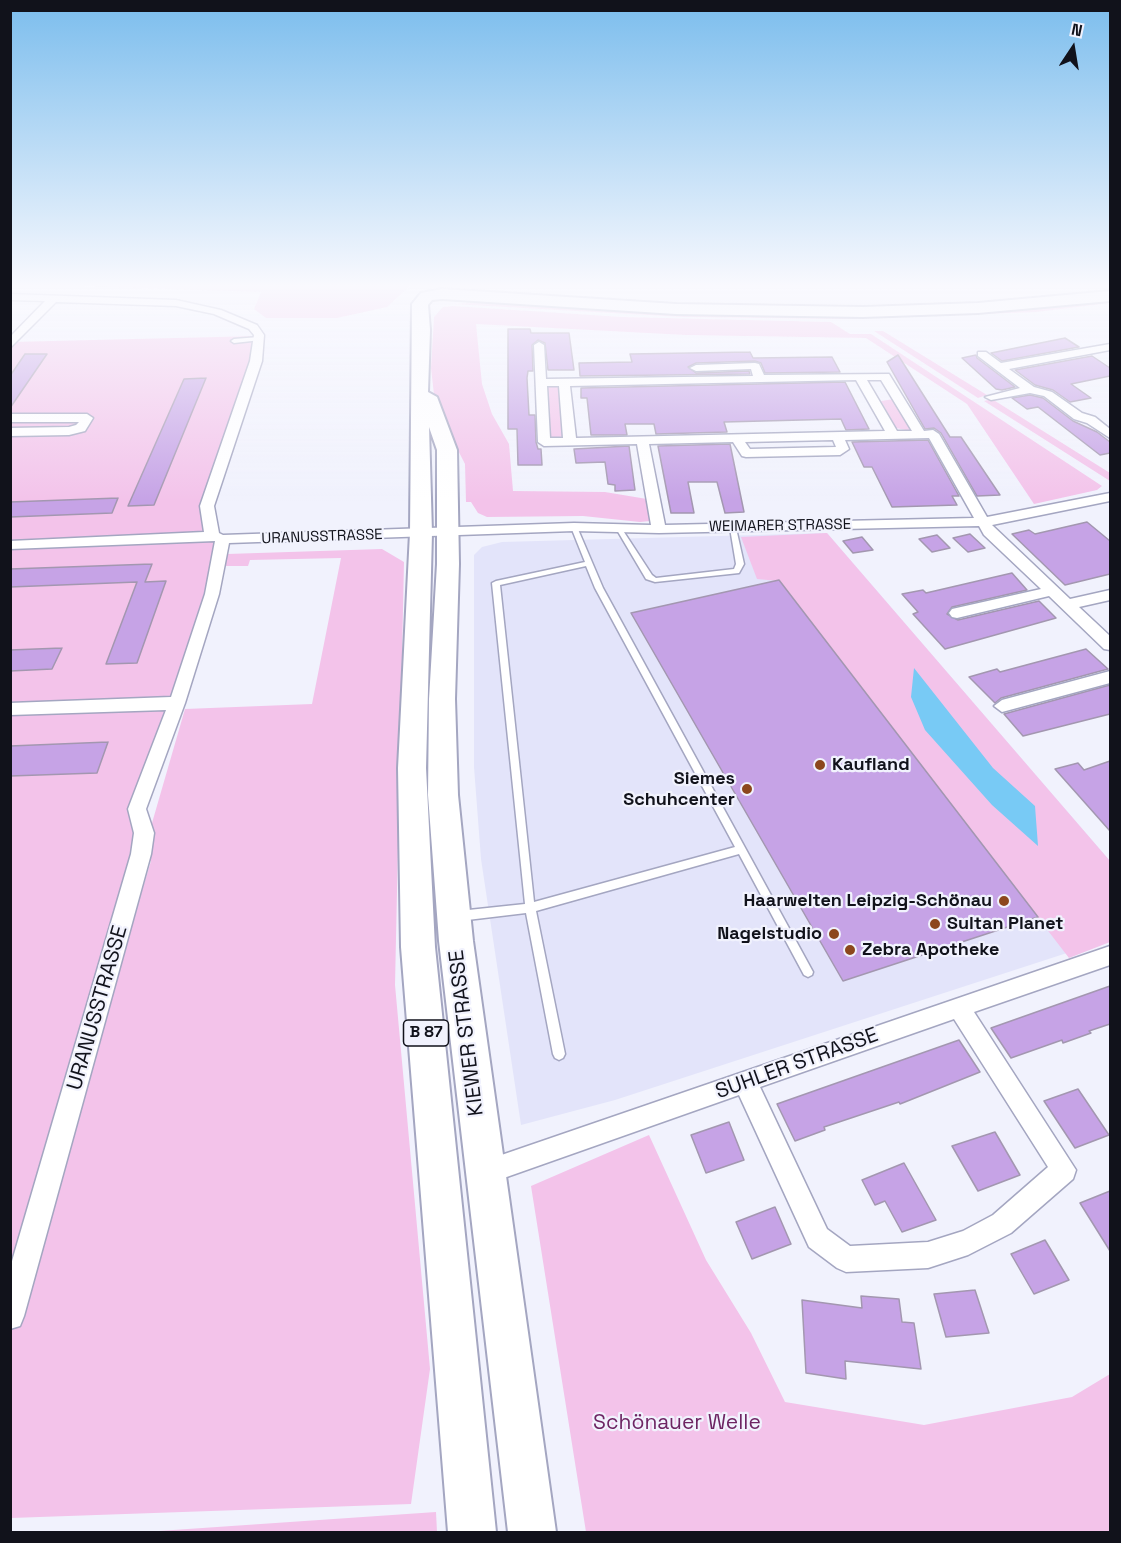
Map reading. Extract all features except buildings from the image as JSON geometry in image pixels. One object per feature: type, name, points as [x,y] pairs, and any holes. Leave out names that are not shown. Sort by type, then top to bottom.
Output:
[{"type":"main road","name":"KIEWER STRASSE","points":[[422,357],[419,387],[434,532],[442,699],[443,795],[454,917],[484,1173],[532,1533]]},
{"type":"main road","name":"KIEWER STRASSE","points":[[422,369],[430,407],[447,450],[434,532],[412,768],[418,947],[472,1533]]},
{"type":"street","points":[[217,538],[207,506],[257,357]]},
{"type":"street","points":[[540,357],[544,442],[933,434],[989,532],[1110,645]]},
{"type":"street","points":[[986,357],[1030,389],[1048,394],[1110,434]]},
{"type":"street","points":[[999,367],[1066,357]]},
{"type":"street","points":[[635,381],[632,369],[755,366],[760,379]]},
{"type":"street","points":[[694,368],[698,380]]},
{"type":"street","points":[[860,376],[893,435]]},
{"type":"street","points":[[541,383],[885,376],[920,434]]},
{"type":"street","points":[[564,383],[570,442]]},
{"type":"street","points":[[991,397],[1030,389]]},
{"type":"street","points":[[872,397],[897,396]]},
{"type":"street","points":[[10,418],[87,418],[81,428],[69,431],[10,432]]},
{"type":"street","points":[[737,438],[746,453],[840,452],[843,449],[837,436]]},
{"type":"street","points":[[801,437],[807,452]]},
{"type":"street","points":[[642,440],[659,530]]},
{"type":"street","name":"WEIMARER STRASSE","points":[[434,532],[574,527],[659,530],[982,522],[1014,518],[1110,497]]},
{"type":"street","name":"URANUSSTRASSE","points":[[10,545],[434,532]]},
{"type":"street","name":"URANUSSTRASSE","points":[[10,1316],[141,854],[144,833],[137,809],[177,703],[212,594],[217,538]]},
{"type":"street","points":[[957,613],[1051,591]]},
{"type":"street","points":[[1067,605],[1110,595]]},
{"type":"street","points":[[1002,706],[1110,677]]},
{"type":"street","points":[[10,709],[177,703]]},
{"type":"street","name":"SUHLER STRASSE","points":[[484,1173],[1110,956]]},
{"type":"street","points":[[745,1082],[818,1238],[846,1259],[928,1255],[968,1242],[1002,1224],[1064,1170],[959,1008]]},
{"type":"lane","points":[[574,527],[599,588],[808,972]]},
{"type":"lane","points":[[620,530],[649,576],[655,580],[736,571],[740,564],[734,528]]},
{"type":"lane","points":[[559,1054],[530,908],[496,583],[588,563]]},
{"type":"lane","points":[[454,917],[530,908],[741,849]]},
{"type":"shaded area","points":[[827,533],[1110,861],[1110,939],[615,1100],[521,1125],[481,859],[474,767],[474,555],[482,547],[502,542]]},
{"type":"green space","points":[[11,357],[253,357],[207,506],[212,536],[223,539],[212,594],[137,809],[144,833],[11,1315]]},
{"type":"green space","points":[[432,357],[479,357],[482,384],[492,414],[509,444],[513,491],[605,492],[647,499],[650,521],[583,516],[487,517],[478,513],[471,502],[466,502],[465,464],[438,411],[431,368]]},
{"type":"green space","points":[[895,357],[906,357],[1102,486],[1097,490],[1034,504],[967,404]]},
{"type":"green space","points":[[914,357],[925,357],[987,395],[978,398]]},
{"type":"green space","points":[[555,386],[559,388],[563,436],[552,439],[548,437],[544,388]]},
{"type":"green space","points":[[894,399],[912,430],[896,428],[881,401]]},
{"type":"green space","points":[[992,399],[1110,473],[1110,481],[984,401]]},
{"type":"green space","points":[[827,533],[1110,861],[1110,942],[1069,958],[779,581],[757,579],[741,537]]},
{"type":"green space","points":[[382,549],[404,562],[395,985],[430,1369],[411,1504],[11,1518],[11,1324],[151,861],[141,861],[185,709],[312,704],[341,558],[250,560],[248,566],[225,566],[227,554]]},
{"type":"green space","name":"Schönauer Welle","points":[[649,1135],[706,1260],[751,1333],[785,1402],[924,1425],[1072,1397],[1110,1374],[1110,1532],[586,1532],[531,1186]]},
{"type":"green space","points":[[436,1512],[437,1532],[144,1532]]},
{"type":"water","points":[[914,668],[993,768],[1035,806],[1038,846],[992,805],[925,730],[911,697]]},
{"type":"place","name":"Kaufland","points":[[820,765]]},
{"type":"place","name":"Siemes Schuhcenter","points":[[747,789]]},
{"type":"place","name":"Haarwelten Leipzig-Schönau","points":[[1004,901]]},
{"type":"place","name":"Sultan Planet","points":[[935,924]]},
{"type":"place","name":"Nagelstudio","points":[[834,934]]},
{"type":"place","name":"Zebra Apotheke","points":[[850,950]]}]
